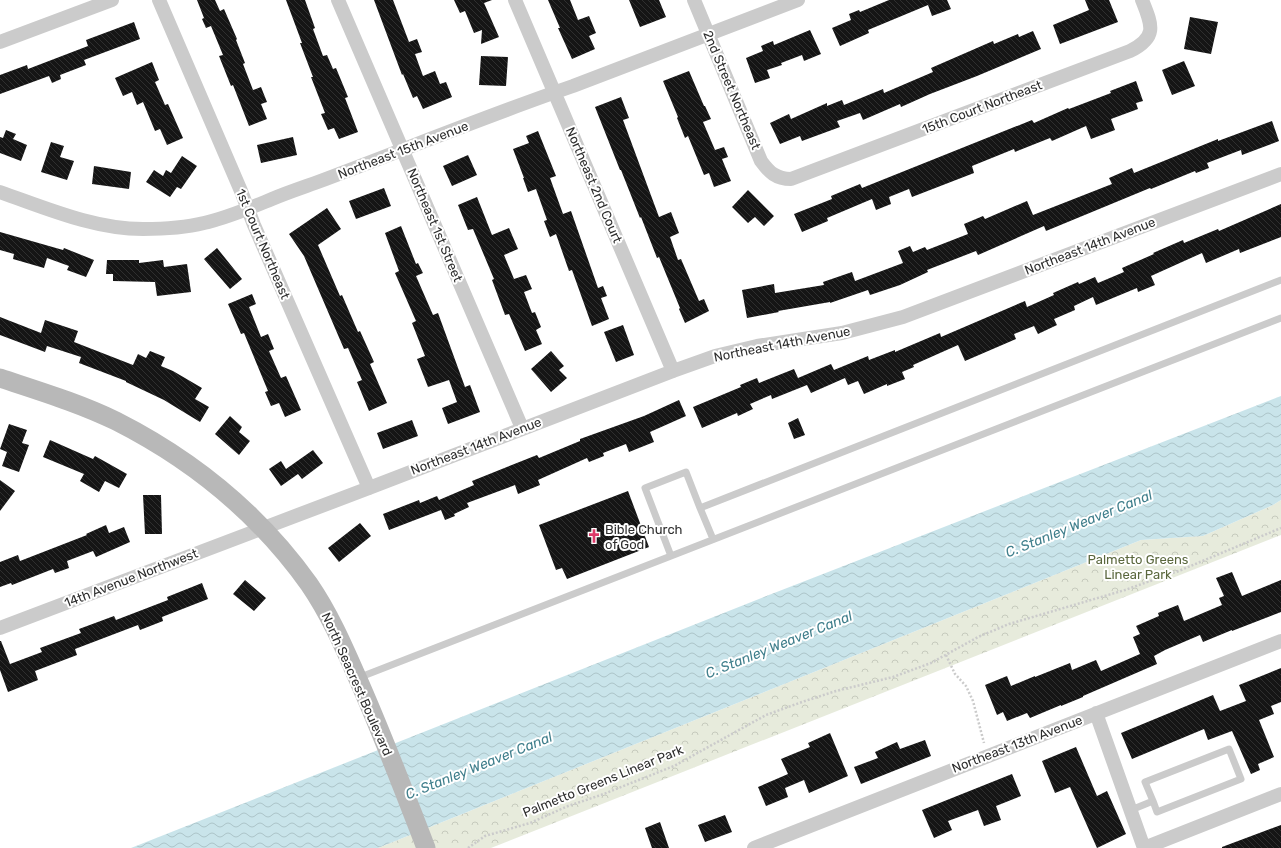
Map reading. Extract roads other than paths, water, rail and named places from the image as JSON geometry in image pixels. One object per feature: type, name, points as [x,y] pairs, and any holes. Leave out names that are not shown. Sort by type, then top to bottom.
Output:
[{"type":"street","points":[[0,42],[112,0]]},
{"type":"street","name":"1st Court Northeast","points":[[159,0],[369,488]]},
{"type":"street","name":"Northeast 1st Street","points":[[338,0],[522,428]]},
{"type":"street","name":"Northeast 2nd Court","points":[[515,0],[673,371]]},
{"type":"street","name":"2nd Street Northeast","points":[[694,0],[761,161],[775,176]]},
{"type":"street","name":"Northeast 15th Avenue","points":[[0,192],[79,219],[110,226],[141,229],[183,227],[204,223],[248,209],[403,151],[798,0]]},
{"type":"street","name":"15th Court Northeast","points":[[775,176],[784,179],[796,178],[1130,51],[1140,46],[1148,37],[1150,31],[1150,21],[1142,0]]},
{"type":"street","name":"Northeast 14th Avenue","points":[[263,528],[522,428],[715,356],[750,348],[842,332],[904,317],[1281,174]]},
{"type":"street","name":"North Seacrest Boulevard","points":[[0,378],[78,405],[115,420],[150,439],[183,460],[215,484],[238,503],[263,528],[309,585],[321,604],[344,648],[424,844]]},
{"type":"street","name":"14th Avenue Northwest","points":[[0,628],[263,528]]},
{"type":"street","name":"Northeast 13th Avenue","points":[[754,848],[784,842],[988,755],[1281,641]]},
{"type":"street","points":[[1096,713],[1144,848],[1281,794]]},
{"type":"lane","points":[[700,508],[1281,280]]},
{"type":"lane","points":[[357,678],[1281,318]]},
{"type":"lane","points":[[671,556],[645,488],[686,472],[713,539]]},
{"type":"lane","points":[[1229,749],[1241,779],[1157,812],[1152,801],[1145,782],[1229,749]]},
{"type":"lane","points":[[1131,810],[1152,801]]},
{"type":"water","name":"C. Stanley Weaver Canal","points":[[1281,396],[1281,500],[1203,536],[1141,540],[378,848],[131,848],[769,595]]},
{"type":"place","name":"Bible Church of God","points":[[594,536]]},
{"type":"park label","name":"Palmetto Greens Linear Park","points":[[1138,566]]}]
